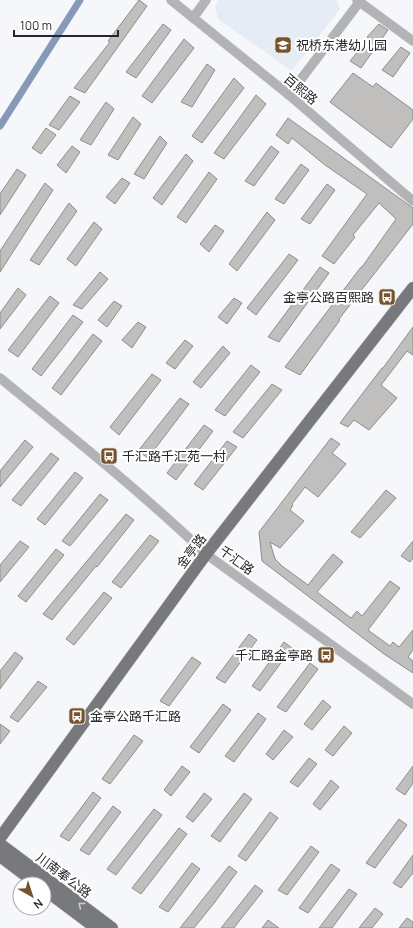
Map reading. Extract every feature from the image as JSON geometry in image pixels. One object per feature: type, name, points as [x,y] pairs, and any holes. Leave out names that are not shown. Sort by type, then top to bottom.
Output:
[{"type":"main road","name":"金亭路","points":[[0,838],[206,554],[413,288]]},
{"type":"main road","name":"川南奉公路","points":[[0,844],[112,928]]},
{"type":"main road","name":"川南奉公路","points":[[0,856],[26,876]]},
{"type":"main road","name":"川南奉公路","points":[[52,895],[96,928]]},
{"type":"street","name":"百熙路","points":[[171,0],[289,95],[413,201]]},
{"type":"street","points":[[193,18],[206,0]]},
{"type":"street","points":[[289,95],[359,1],[413,42]]},
{"type":"street","name":"千汇路","points":[[0,378],[178,527],[206,554],[413,704]]},
{"type":"shaded area","name":"祝桥东港幼儿园","points":[[219,0],[336,0],[340,9],[292,71],[218,19],[215,6]]},
{"type":"building","points":[[139,0],[147,6],[85,93],[74,88],[110,42],[108,41]]},
{"type":"building","points":[[163,24],[171,30],[136,78],[126,72]]},
{"type":"building","points":[[379,24],[388,30],[361,68],[350,61],[369,38],[367,37]]},
{"type":"building","points":[[184,39],[194,48],[152,103],[142,96]]},
{"type":"building","points":[[401,47],[410,53],[393,77],[382,70]]},
{"type":"building","points":[[207,64],[215,70],[192,107],[181,102]]},
{"type":"building","points":[[353,73],[373,87],[376,83],[413,110],[413,119],[391,148],[330,102]]},
{"type":"building","points":[[234,78],[244,88],[202,143],[192,136]]},
{"type":"building","points":[[256,95],[266,104],[224,159],[214,153]]},
{"type":"building","points":[[70,96],[80,102],[59,130],[49,125]]},
{"type":"building","points":[[106,102],[114,109],[91,145],[80,140]]},
{"type":"building","points":[[133,117],[141,124],[118,160],[108,155]]},
{"type":"building","points":[[288,118],[413,208],[413,224],[339,319],[340,320],[300,375],[285,367],[362,267],[396,219],[379,203],[353,235],[355,237],[334,264],[322,256],[367,194],[325,165],[292,138],[288,144],[276,135]]},
{"type":"building","points":[[46,128],[56,135],[41,154],[32,148]]},
{"type":"building","points":[[160,136],[167,143],[144,179],[134,174]]},
{"type":"building","points":[[72,146],[80,152],[66,173],[57,165]]},
{"type":"building","points":[[271,146],[279,152],[254,186],[245,181]]},
{"type":"building","points":[[186,154],[193,161],[162,205],[153,198]]},
{"type":"building","points":[[301,164],[309,170],[284,204],[275,199]]},
{"type":"building","points":[[17,169],[26,175],[0,215],[0,194]]},
{"type":"building","points":[[209,172],[217,179],[186,223],[177,217]]},
{"type":"building","points":[[122,178],[130,183],[115,204],[106,197]]},
{"type":"building","points":[[45,183],[53,190],[0,272],[0,251]]},
{"type":"building","points":[[327,184],[335,190],[310,224],[301,219]]},
{"type":"building","points":[[69,203],[77,211],[39,265],[30,260]]},
{"type":"building","points":[[267,212],[275,220],[237,271],[229,264]]},
{"type":"building","points":[[94,222],[102,229],[76,266],[67,259]]},
{"type":"building","points":[[215,225],[224,231],[209,252],[200,244]]},
{"type":"building","points":[[289,254],[298,260],[256,315],[247,308]]},
{"type":"building","points":[[320,267],[329,273],[279,342],[268,337]]},
{"type":"building","points":[[100,272],[108,279],[82,309],[73,305]]},
{"type":"building","points":[[18,288],[26,295],[0,329],[0,313]]},
{"type":"building","points":[[50,296],[59,303],[18,357],[8,350]]},
{"type":"building","points":[[234,298],[242,303],[227,324],[218,317]]},
{"type":"building","points":[[114,301],[122,306],[107,327],[98,320]]},
{"type":"building","points":[[73,315],[83,322],[41,376],[32,369]]},
{"type":"building","points":[[138,322],[146,327],[132,348],[122,340]]},
{"type":"building","points":[[413,327],[413,355],[407,351],[381,385],[397,398],[369,430],[354,420],[348,427],[340,423],[383,368]]},
{"type":"building","points":[[93,334],[102,341],[61,395],[52,388]]},
{"type":"building","points":[[185,340],[193,346],[175,369],[166,363]]},
{"type":"building","points":[[223,346],[230,353],[201,388],[193,382]]},
{"type":"building","points":[[251,365],[260,372],[225,416],[215,410]]},
{"type":"building","points":[[152,374],[161,380],[119,435],[110,427]]},
{"type":"building","points":[[272,384],[282,390],[243,438],[233,432]]},
{"type":"building","points":[[180,398],[189,404],[148,458],[138,451]]},
{"type":"building","points":[[204,425],[213,431],[176,480],[167,473]]},
{"type":"building","points":[[331,438],[340,444],[332,453],[346,464],[318,497],[305,487],[292,504],[293,505],[290,510],[304,521],[280,548],[270,542],[275,559],[308,585],[333,554],[343,562],[317,592],[351,618],[357,611],[362,616],[390,581],[400,588],[368,630],[390,646],[393,642],[399,647],[413,630],[413,650],[408,657],[413,661],[413,673],[384,654],[262,561],[259,532]]},
{"type":"building","points":[[25,440],[33,447],[0,487],[0,471]]},
{"type":"building","points":[[227,441],[237,447],[203,490],[194,484]]},
{"type":"building","points":[[51,453],[59,459],[21,506],[12,500]]},
{"type":"building","points":[[75,472],[83,478],[45,525],[37,519]]},
{"type":"building","points":[[386,490],[396,498],[360,538],[351,532]]},
{"type":"building","points":[[100,494],[108,500],[70,546],[62,541]]},
{"type":"building","points":[[126,514],[134,520],[97,567],[96,566],[52,620],[43,614]]},
{"type":"building","points":[[150,535],[159,541],[121,588],[112,582]]},
{"type":"building","points":[[20,541],[29,547],[0,582],[0,565]]},
{"type":"building","points":[[413,541],[413,558],[410,562],[401,556]]},
{"type":"building","points":[[56,549],[64,555],[26,602],[18,596]]},
{"type":"building","points":[[104,592],[112,598],[74,645],[66,639]]},
{"type":"building","points":[[249,634],[257,640],[225,683],[216,678]]},
{"type":"building","points":[[284,642],[292,648],[260,691],[252,686]]},
{"type":"building","points":[[15,652],[23,658],[0,689],[0,671]]},
{"type":"building","points":[[192,657],[201,663],[169,706],[160,701]]},
{"type":"building","points":[[310,663],[318,669],[286,712],[277,707]]},
{"type":"building","points":[[38,681],[47,687],[18,722],[10,717]]},
{"type":"building","points":[[323,700],[331,707],[312,730],[304,724]]},
{"type":"building","points":[[223,704],[231,710],[199,753],[190,747]]},
{"type":"building","points":[[258,713],[266,719],[234,762],[225,756]]},
{"type":"building","points":[[0,724],[10,731],[0,744]]},
{"type":"building","points":[[344,726],[352,733],[333,756],[325,750]]},
{"type":"building","points":[[284,730],[293,737],[273,760],[266,754]]},
{"type":"building","points":[[134,735],[143,741],[110,784],[102,779]]},
{"type":"building","points":[[309,758],[317,764],[298,787],[290,782]]},
{"type":"building","points":[[182,766],[190,772],[171,796],[164,790]]},
{"type":"building","points":[[413,766],[413,783],[405,795],[396,789]]},
{"type":"building","points":[[331,780],[339,787],[320,810],[313,804]]},
{"type":"building","points":[[93,792],[101,798],[69,841],[60,836]]},
{"type":"building","points":[[204,793],[212,799],[193,822],[186,817]]},
{"type":"building","points":[[244,793],[252,799],[220,842],[211,836]]},
{"type":"building","points":[[113,806],[121,812],[89,855],[80,850]]},
{"type":"building","points":[[154,809],[162,815],[116,875],[107,869]]},
{"type":"building","points":[[270,812],[278,818],[246,861],[238,856]]},
{"type":"building","points":[[399,819],[407,825],[375,868],[366,863]]},
{"type":"building","points":[[179,828],[187,834],[141,894],[132,888]]},
{"type":"building","points":[[311,846],[319,852],[287,895],[278,890]]},
{"type":"building","points":[[413,855],[413,873],[401,888],[393,883]]},
{"type":"building","points":[[192,863],[200,869],[168,912],[159,907]]},
{"type":"building","points":[[331,864],[340,870],[308,913],[299,908]]},
{"type":"building","points":[[229,866],[237,872],[215,902],[194,928],[180,928]]},
{"type":"building","points":[[255,885],[263,891],[234,928],[221,928]]},
{"type":"building","points":[[349,889],[357,894],[332,928],[319,928]]},
{"type":"building","points":[[375,908],[383,914],[372,928],[359,928]]},
{"type":"building","points":[[407,918],[413,922],[413,928],[399,928]]},
{"type":"building","points":[[268,920],[279,928],[262,928]]},
{"type":"waterway","points":[[0,126],[80,0]]},
{"type":"place","name":"祝桥东港幼儿园","points":[[283,45]]},
{"type":"place","name":"金亭公路百熙路","points":[[387,297]]},
{"type":"place","name":"千汇路千汇苑一村","points":[[109,456]]},
{"type":"place","name":"千汇路金亭路","points":[[326,655]]},
{"type":"place","name":"金亭公路千汇路","points":[[77,716]]}]
